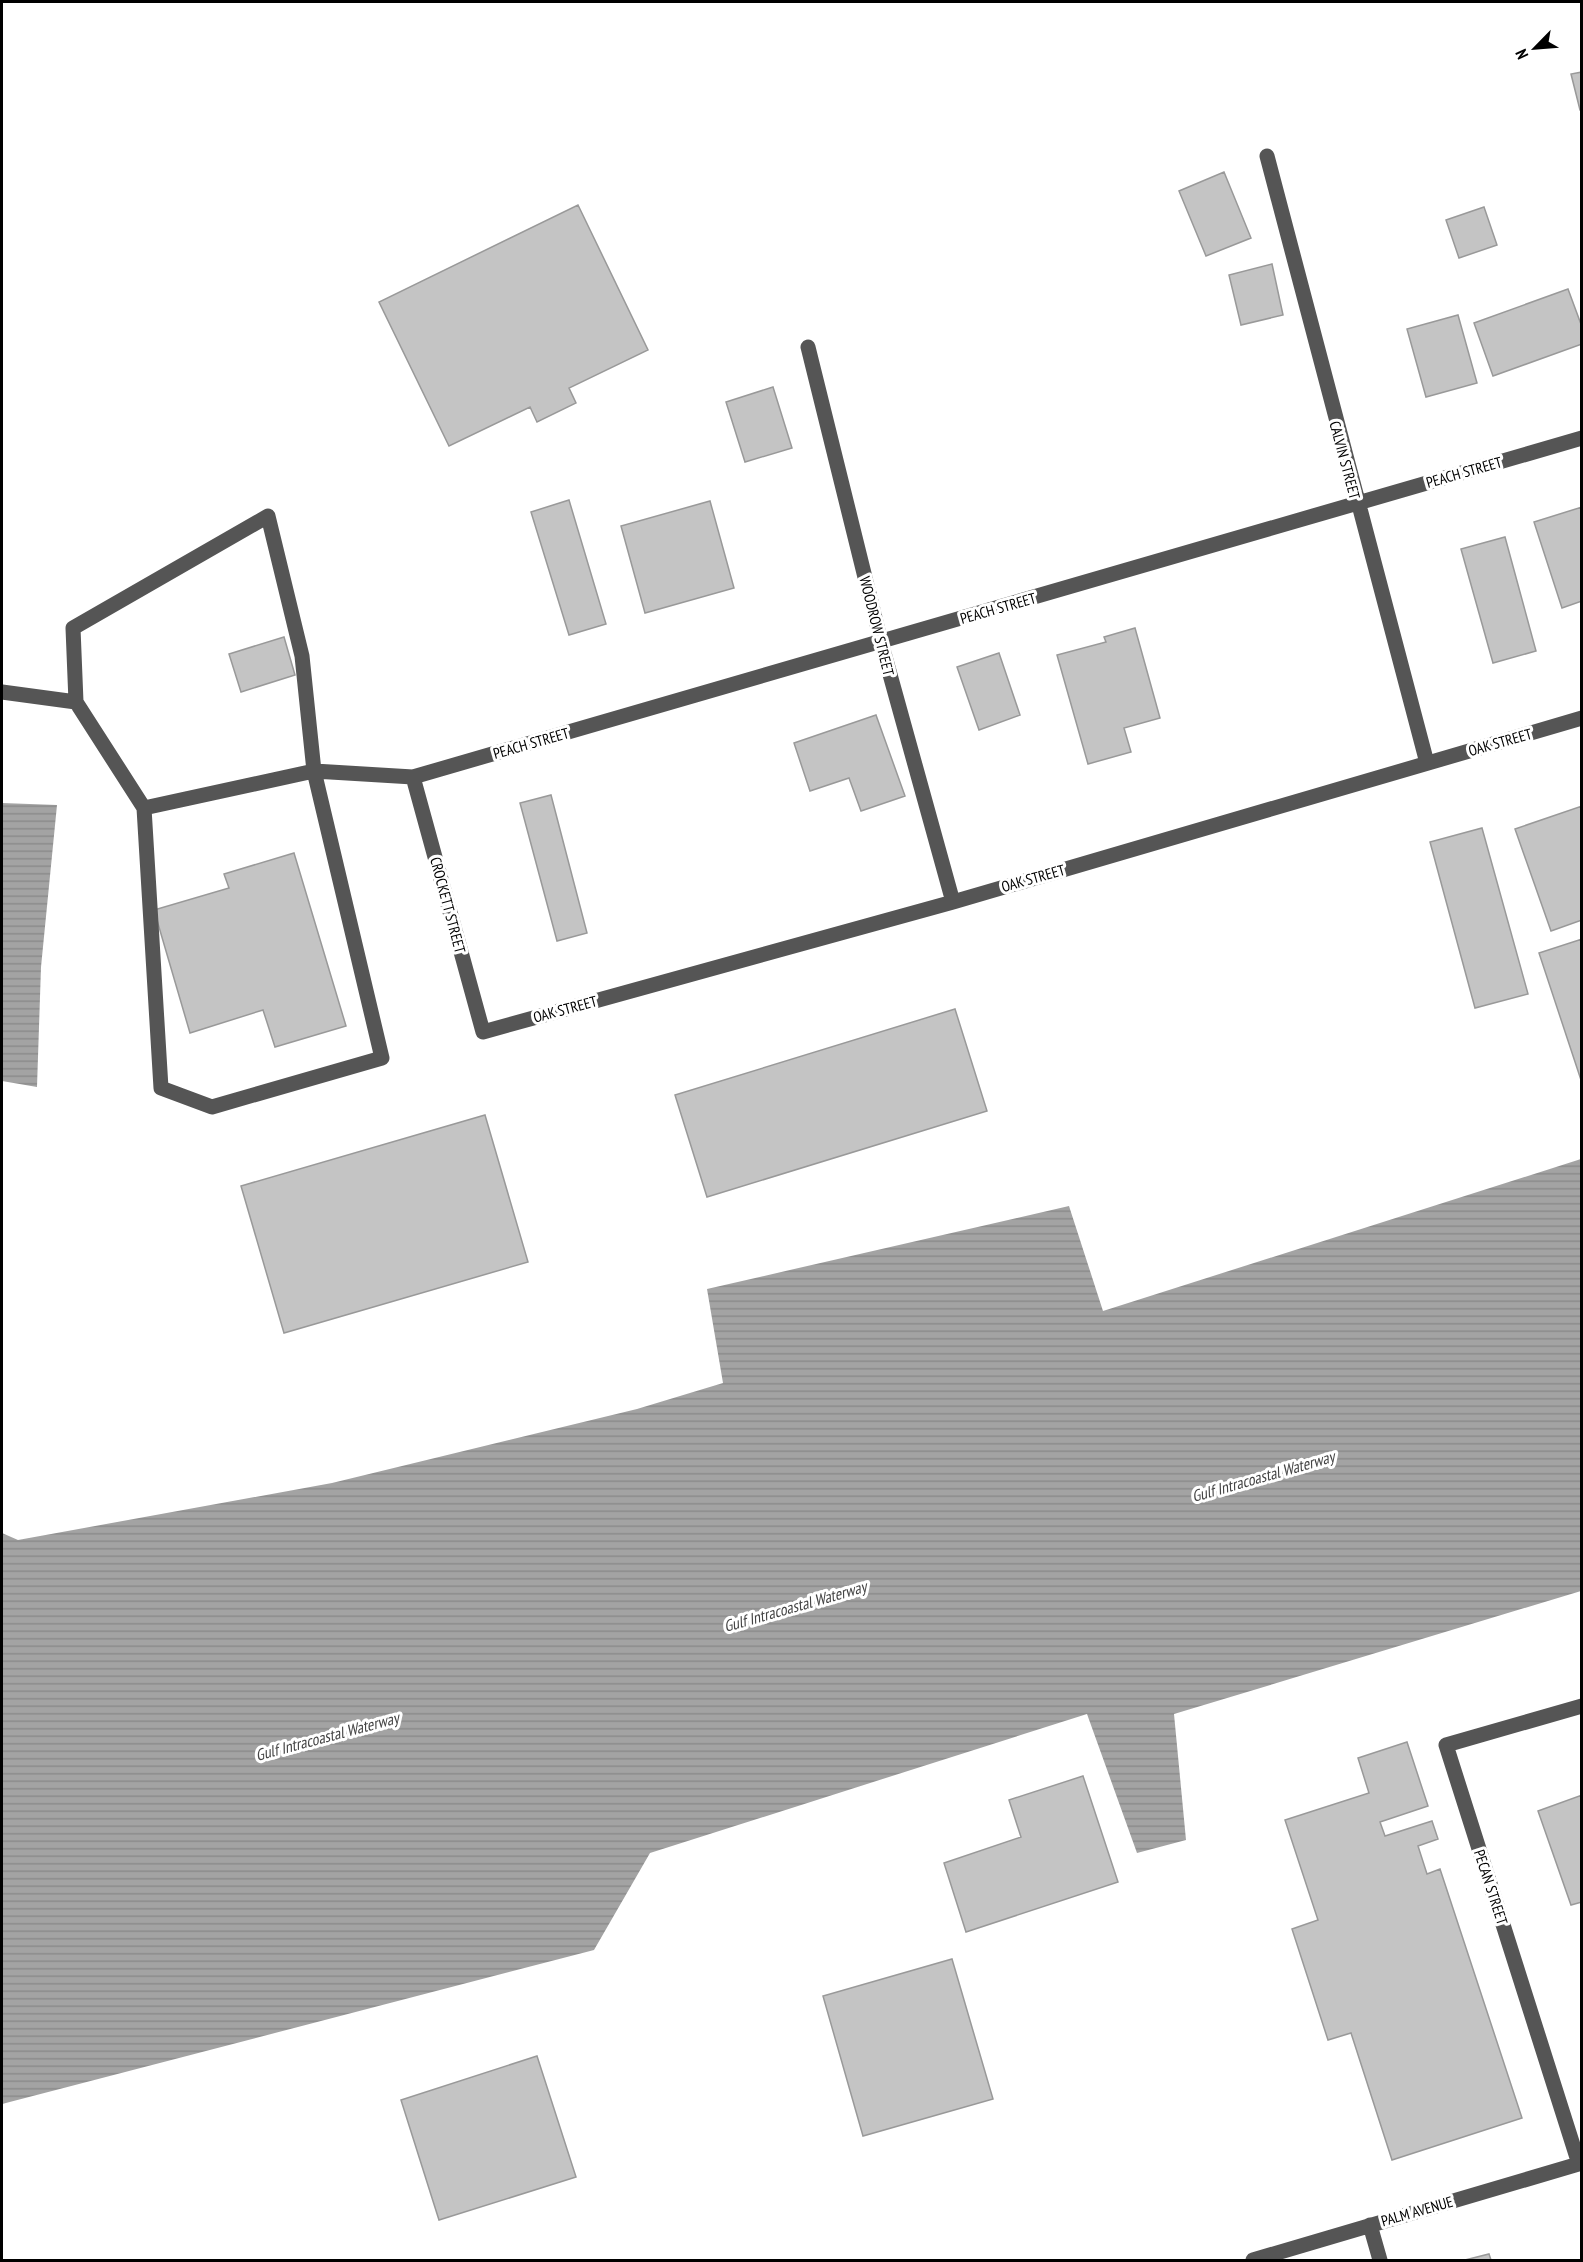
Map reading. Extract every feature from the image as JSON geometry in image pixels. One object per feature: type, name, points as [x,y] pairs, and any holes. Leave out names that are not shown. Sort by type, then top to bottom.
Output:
[{"type":"street","name":"CALVIN STREET","points":[[1267,156],[1356,503],[1426,763]]},
{"type":"street","name":"WOODROW STREET","points":[[808,347],[881,642],[953,902]]},
{"type":"street","name":"PEACH STREET","points":[[144,808],[314,771],[413,777],[1581,438]]},
{"type":"street","points":[[267,516],[302,656],[314,771],[382,1058],[212,1107],[161,1088],[144,808],[76,702],[73,628],[267,516]]},
{"type":"street","points":[[2,692],[76,702]]},
{"type":"street","name":"OAK STREET","points":[[483,1032],[953,902],[1581,718]]},
{"type":"street","name":"CROCKETT STREET","points":[[413,777],[483,1032]]},
{"type":"street","name":"PECAN STREET","points":[[1580,2164],[1446,1744],[1581,1706]]},
{"type":"street","name":"PALM AVENUE","points":[[1253,2260],[1580,2164]]},
{"type":"street","points":[[1370,2225],[1380,2260]]},
{"type":"water","points":[[2,803],[57,805],[41,967],[37,1087],[2,1081]]},
{"type":"water","name":"Gulf Intracoastal Waterway","points":[[1581,1159],[1581,1591],[1174,1714],[1186,1840],[1137,1853],[1087,1714],[650,1853],[594,1950],[2,2104],[2,1533],[18,1540],[332,1483],[637,1409],[723,1383],[707,1289],[1069,1206],[1103,1311]]},
{"type":"building","points":[[1582,72],[1582,110],[1580,110],[1571,74]]},
{"type":"building","points":[[1224,172],[1251,238],[1206,256],[1179,191]]},
{"type":"building","points":[[578,205],[648,350],[569,388],[576,403],[537,422],[530,407],[449,446],[379,302]]},
{"type":"building","points":[[1484,207],[1497,245],[1459,258],[1446,220]]},
{"type":"building","points":[[1272,264],[1283,315],[1241,325],[1229,275]]},
{"type":"building","points":[[1568,289],[1582,327],[1582,344],[1493,376],[1474,323]]},
{"type":"building","points":[[1458,315],[1477,383],[1426,397],[1407,329]]},
{"type":"building","points":[[773,387],[792,448],[745,462],[726,402]]},
{"type":"building","points":[[569,500],[606,624],[569,635],[531,512]]},
{"type":"building","points":[[710,501],[734,588],[645,613],[621,526]]},
{"type":"building","points":[[1582,507],[1582,601],[1562,608],[1534,522]]},
{"type":"building","points":[[1505,537],[1536,651],[1493,663],[1461,549]]},
{"type":"building","points":[[1135,628],[1160,718],[1124,728],[1131,752],[1088,764],[1057,655],[1106,642],[1104,637]]},
{"type":"building","points":[[284,637],[295,675],[241,692],[229,654]]},
{"type":"building","points":[[999,653],[1020,715],[979,730],[957,667]]},
{"type":"building","points":[[876,715],[905,796],[861,811],[849,778],[810,791],[794,743]]},
{"type":"building","points":[[551,795],[587,933],[557,941],[520,803]]},
{"type":"building","points":[[1582,806],[1582,920],[1551,931],[1515,829]]},
{"type":"building","points":[[1482,828],[1528,994],[1475,1008],[1430,842]]},
{"type":"building","points":[[294,853],[346,1026],[275,1047],[263,1010],[190,1033],[154,910],[229,888],[224,874]]},
{"type":"building","points":[[1582,939],[1582,1083],[1539,953]]},
{"type":"building","points":[[955,1009],[987,1111],[707,1197],[675,1095]]},
{"type":"building","points":[[485,1115],[528,1262],[284,1333],[241,1186]]},
{"type":"building","points":[[1407,1742],[1428,1806],[1380,1822],[1385,1836],[1432,1821],[1438,1839],[1418,1846],[1427,1874],[1440,1869],[1522,2118],[1392,2160],[1351,2033],[1328,2040],[1292,1929],[1318,1920],[1285,1820],[1369,1793],[1358,1758]]},
{"type":"building","points":[[1083,1776],[1118,1882],[966,1932],[944,1863],[1021,1837],[1009,1800]]},
{"type":"building","points":[[1582,1795],[1582,1902],[1571,1905],[1538,1811]]},
{"type":"building","points":[[952,1959],[993,2099],[863,2136],[823,1996]]},
{"type":"building","points":[[537,2056],[576,2177],[439,2220],[401,2100]]},
{"type":"building","points":[[1489,2254],[1491,2260],[1465,2260]]}]
